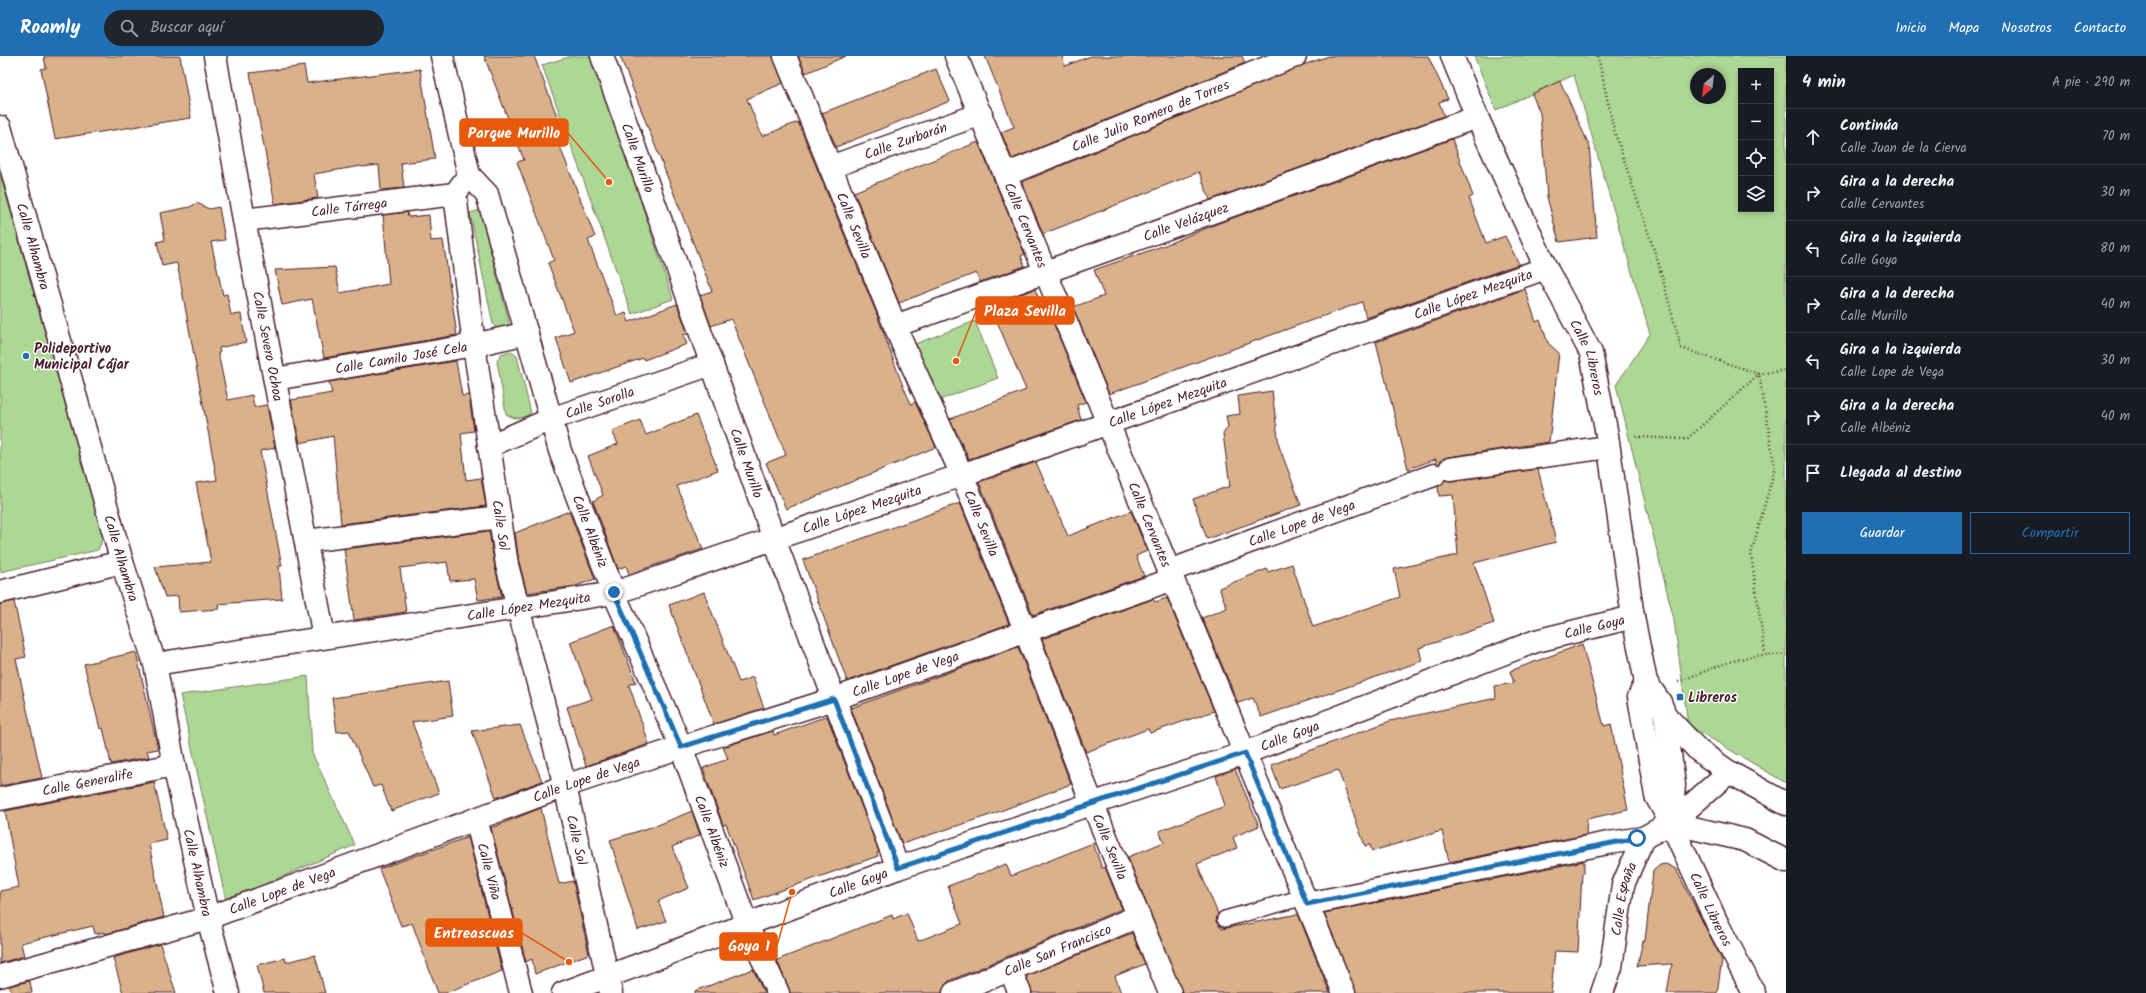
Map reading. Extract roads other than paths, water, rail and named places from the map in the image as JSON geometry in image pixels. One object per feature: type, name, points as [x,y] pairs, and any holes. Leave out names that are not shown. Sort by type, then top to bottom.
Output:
[{"type":"street","name":"Calle Severo Ochoa","points":[[215,56],[244,220],[324,637]]},
{"type":"street","points":[[442,56],[469,175],[455,194]]},
{"type":"street","name":"Calle Murillo","points":[[602,56],[774,539],[898,868]]},
{"type":"street","name":"Calle Sevilla","points":[[785,56],[895,326],[962,475],[1026,632],[1092,803],[1170,993]]},
{"type":"street","name":"Calle Cervantes","points":[[956,56],[1344,993]]},
{"type":"street","name":"Calle Julio Romero de Torres","points":[[1005,175],[1295,56]]},
{"type":"street","name":"Calle Libreros","points":[[1452,56],[1477,116],[1546,268],[1591,353],[1607,441],[1633,617],[1646,682],[1660,702],[1665,715],[1674,785],[1671,823]]},
{"type":"street","name":"Calle Zurbarán","points":[[830,167],[981,114]]},
{"type":"street","name":"Calle Velázquez","points":[[895,326],[1477,116]]},
{"type":"street","name":"Calle Alhambra","points":[[0,127],[122,562],[155,664],[174,765],[208,918],[228,993]]},
{"type":"street","name":"Calle Albéniz","points":[[469,175],[487,194],[560,451],[614,592],[681,747],[747,925],[778,993]]},
{"type":"street","name":"Calle Tárrega","points":[[244,220],[455,194]]},
{"type":"street","name":"Calle Sol","points":[[455,194],[474,345],[507,565],[564,786],[609,985]]},
{"type":"street","name":"Calle López Mezquita","points":[[155,664],[614,592],[962,475],[1546,268]]},
{"type":"street","name":"Calle Camilo José Cela","points":[[275,379],[474,345],[527,333]]},
{"type":"street","name":"Calle Sorolla","points":[[489,446],[551,419],[712,364]]},
{"type":"street","name":"Calle Lope de Vega","points":[[0,976],[208,918],[564,786],[681,747],[834,699],[1026,632],[1442,472],[1607,441]]},
{"type":"street","points":[[306,541],[500,517]]},
{"type":"street","points":[[0,592],[122,562]]},
{"type":"street","name":"Calle Goya","points":[[563,993],[609,985],[747,925],[898,868],[1245,753],[1536,641],[1633,617]]},
{"type":"street","name":"Calle Libreros","points":[[1646,682],[1639,697],[1656,796],[1671,823],[1718,925],[1754,993]]},
{"type":"street","points":[[1665,715],[1699,751],[1729,772],[1786,804]]},
{"type":"street","name":"Calle Generalife","points":[[0,799],[174,765]]},
{"type":"street","points":[[1306,900],[1608,843],[1643,838],[1671,823],[1729,772]]},
{"type":"street","name":"Calle Viña","points":[[476,819],[521,993]]},
{"type":"street","points":[[1671,823],[1745,840],[1786,861]]},
{"type":"street","name":"Calle España","points":[[1602,993],[1611,967],[1623,884],[1643,838]]},
{"type":"street","name":"Calle San Francisco","points":[[954,993],[1139,916]]},
{"type":"street","points":[[1010,970],[1020,993]]},
{"type":"lane","points":[[1225,919],[1306,900]]},
{"type":"place","name":"Parque Murillo","points":[[609,182]]},
{"type":"place","name":"Polideportivo Municipal Cájar","points":[[26,356]]},
{"type":"place","name":"Plaza Sevilla","points":[[956,361]]},
{"type":"place","name":"Libreros","points":[[1680,697]]},
{"type":"place","name":"Goya 1","points":[[792,892]]},
{"type":"place","name":"Entreascuas","points":[[569,962]]}]
